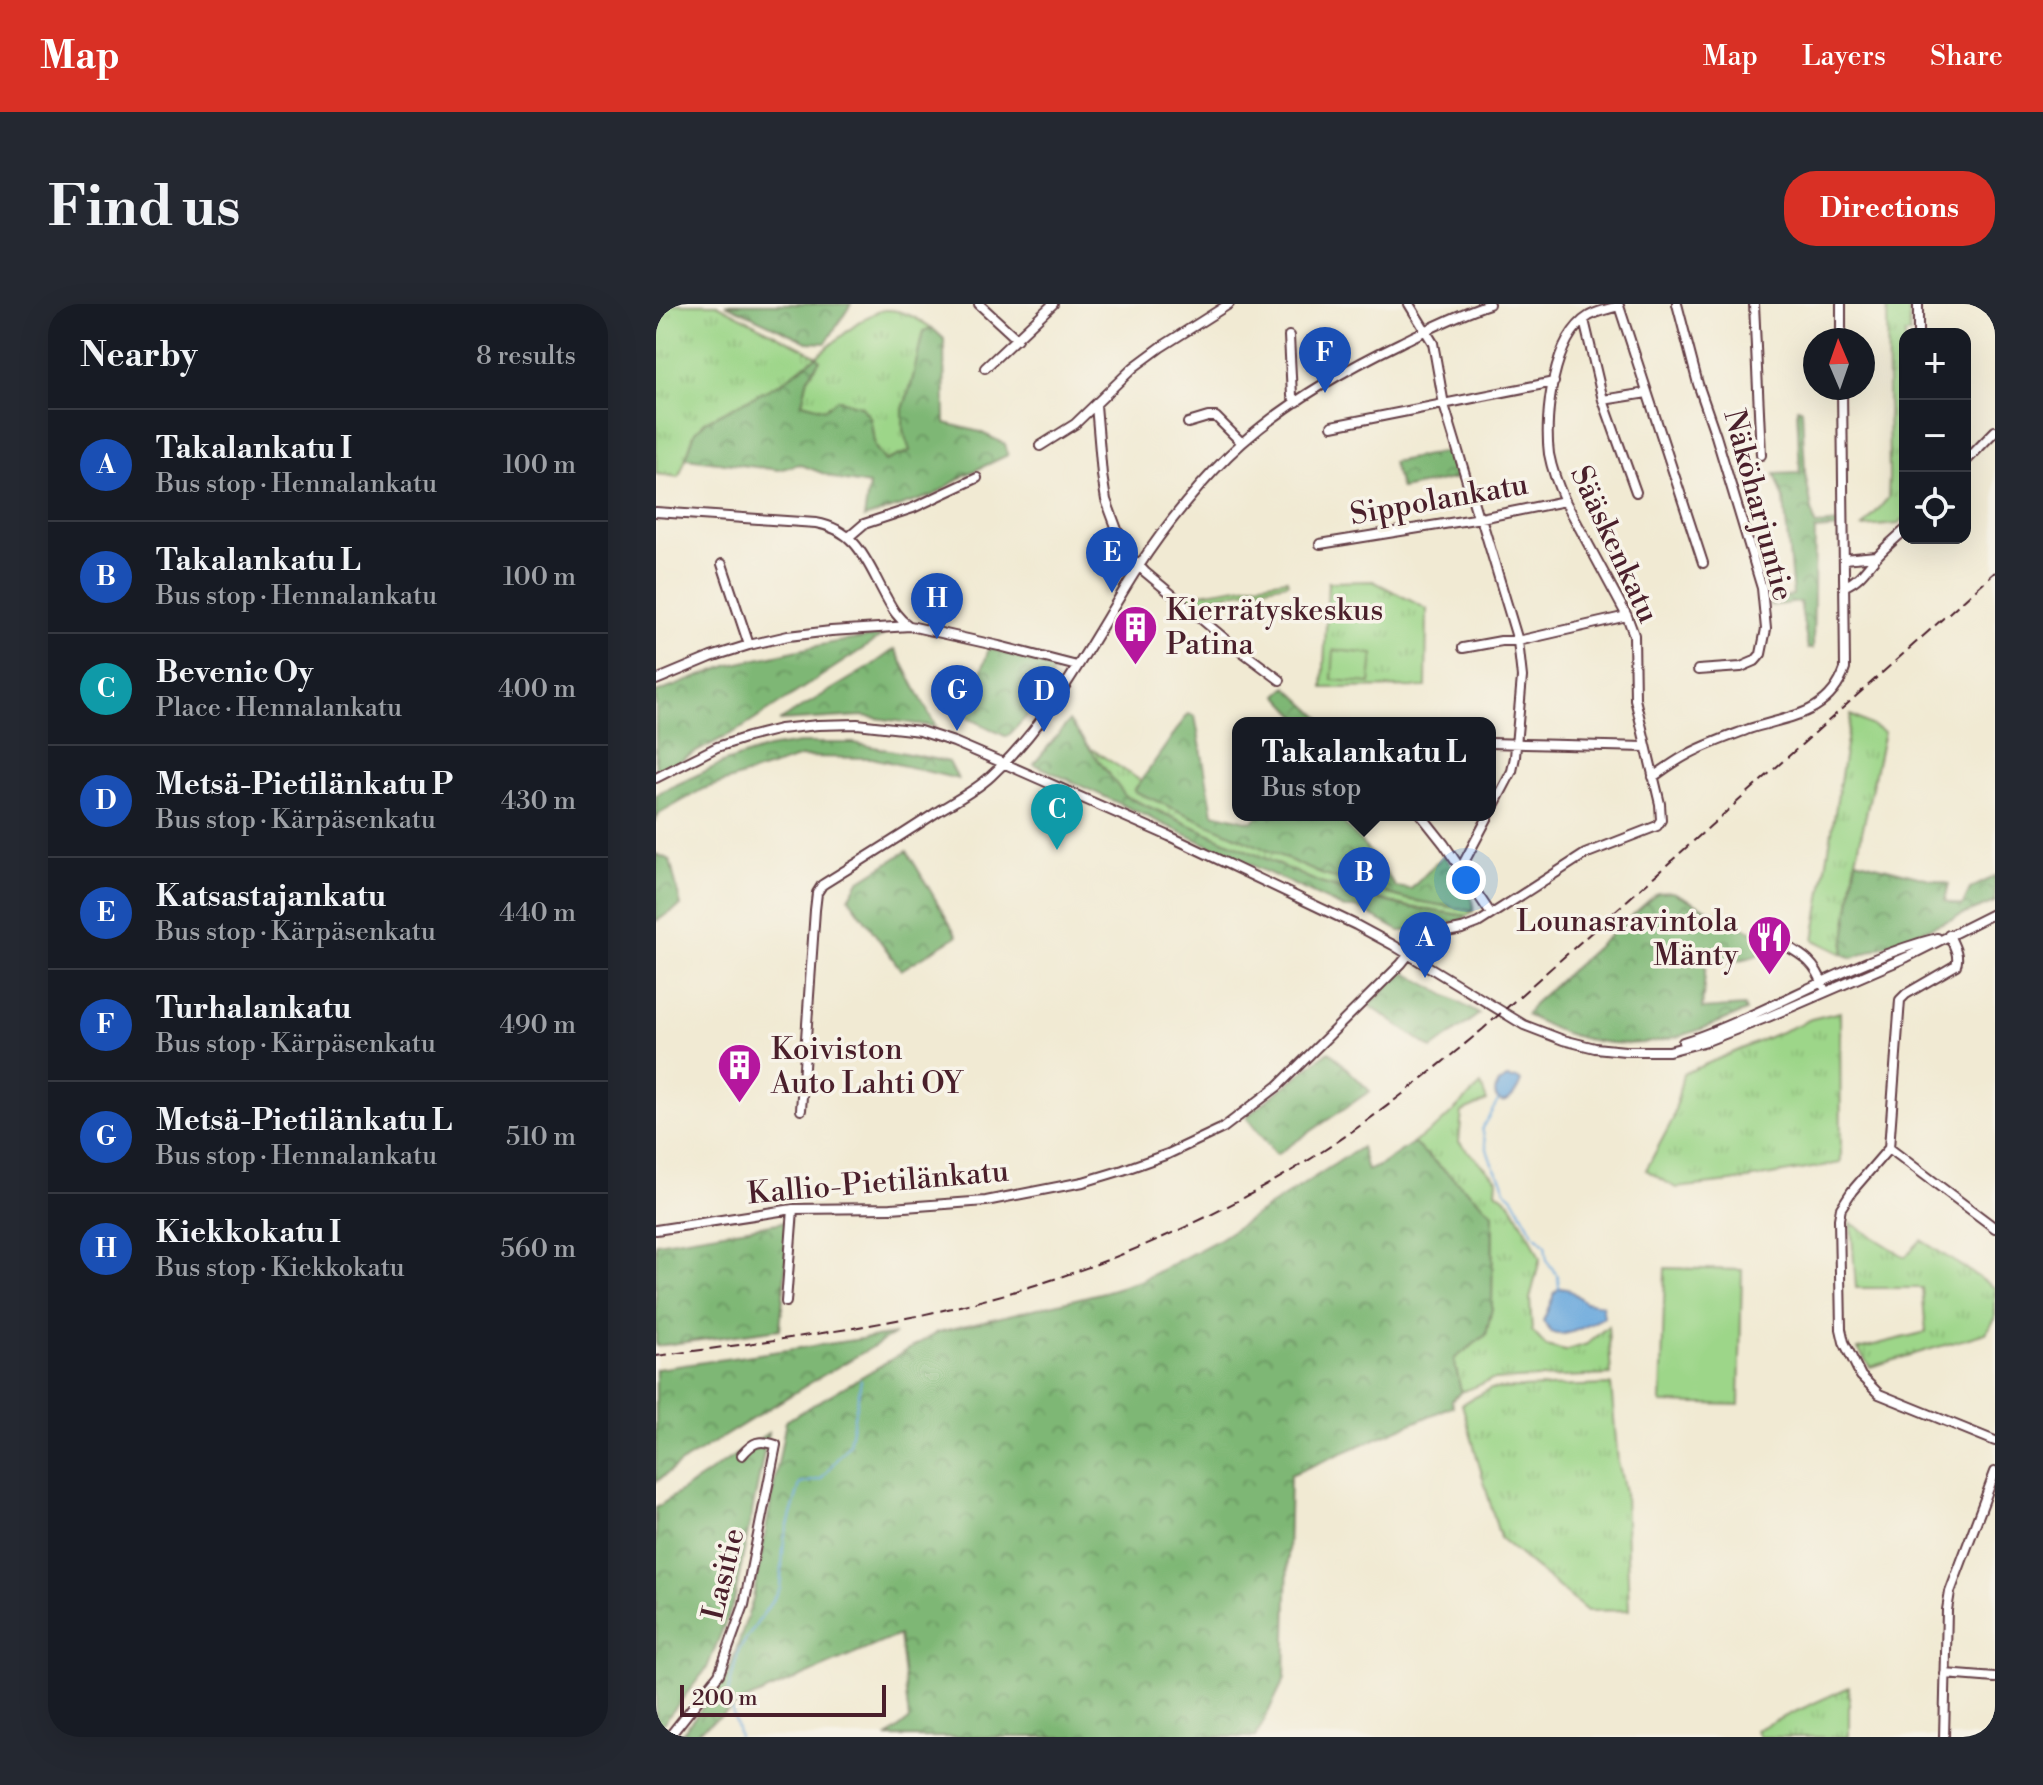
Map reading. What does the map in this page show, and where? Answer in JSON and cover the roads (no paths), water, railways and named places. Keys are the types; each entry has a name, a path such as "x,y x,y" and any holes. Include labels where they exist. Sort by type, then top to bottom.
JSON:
{"street":[{"path":"979,304 1017,339"},
{"path":"985,368 1053,304"},
{"path":"1040,446 1075,424 1134,367 1229,304"},
{"path":"1409,304 1433,343 1444,405 1518,641 1522,677 1517,744 1512,771 1496,802"},
{"path":"801,1110 817,893 822,885 983,782 1003,763 1047,712 1139,565 1214,470 1242,443 1270,420 1354,365 1469,310 1489,304"},
{"name":"Näköharjuntie","path":"1677,304 1698,384 1762,588 1766,629 1761,654 1755,661 1741,667 1698,670"},
{"path":"1754,304 1761,455"},
{"path":"1841,304 1841,328"},
{"path":"1918,304 1918,328"},
{"path":"1636,492 1603,400 1584,320 1619,305 1703,563"},
{"name":"Sääskenkatu","path":"1584,320 1568,339 1560,357 1547,424 1550,457 1565,501 1627,616 1634,635 1635,699 1661,820"},
{"path":"1289,336 1292,396 1297,402"},
{"path":"1332,426 1554,382"},
{"path":"1603,400 1647,393"},
{"path":"1653,777 1685,755 1816,707 1840,684 1845,669 1842,400"},
{"path":"1096,405 1106,500 1125,551 1224,638 1280,680"},
{"path":"1188,423 1216,417 1242,443"},
{"path":"1971,456 1995,431"},
{"path":"850,536 864,524 913,508 977,478"},
{"name":"Sippolankatu","path":"1320,544 1565,501"},
{"path":"656,512 828,525 850,536 896,615 910,626"},
{"path":"1845,586 1864,574 1876,556 1899,535"},
{"path":"1844,559 1876,556"},
{"path":"722,564 749,645"},
{"path":"1463,648 1518,641 1627,616"},
{"path":"657,678 711,657 788,636 910,626 1077,666"},
{"path":"656,778 738,740 780,729 857,724 920,731 1003,763 1255,877 1409,954 1524,1025 1595,1048 1645,1051 1688,1041 1824,987 1917,943 1949,935 1995,913"},
{"path":"1496,743 1646,747"},
{"name":"Kallio-Pietilänkatu","path":"656,1230 793,1209 891,1208 986,1201 1083,1182 1168,1154 1223,1128 1278,1086 1427,936 1478,923 1585,854 1652,829 1661,820"},
{"path":"1426,821 1491,914"},
{"path":"1461,868 1486,821"},
{"path":"1949,935 1958,960 1953,969 1900,1000 1889,1148 1841,1208 1841,1329 1861,1376 1879,1394 1995,1441"},
{"path":"1780,942 1809,960 1824,987"},
{"path":"1889,1148 1995,1228"},
{"path":"786,1302 793,1209"},
{"name":"Lasitie","path":"669,1737 719,1674 744,1605 776,1445 764,1441 751,1445 742,1455"},
{"path":"1944,1737 1950,1592 1995,1472"},
{"path":"1945,1674 1995,1678"}],"water":[{"path":"1507,1078 1521,1081 1509,1100 1498,1100 1496,1090"},
{"path":"1559,1288 1568,1289 1585,1302 1602,1305 1604,1317 1563,1334 1551,1332 1543,1321 1553,1294"}],"waterway":[{"path":"1498,1101 1482,1128 1488,1153 1505,1190 1513,1197 1533,1233 1545,1245 1547,1261 1558,1276 1559,1288"},
{"path":"731,1707 728,1692 739,1650 780,1589 784,1539 800,1484 821,1479 849,1444 861,1380"},
{"path":"732,1711 739,1737"}],"railway":[{"path":"656,1356 852,1328 930,1313 1014,1291 1061,1277 1152,1242 1282,1176 1365,1122 1483,1029 1995,572"}],"place":[{"name":"Turhalankatu","path":"1325,393"},
{"name":"Katsastajankatu","path":"1112,593"},
{"name":"Kiekkokatu I","path":"937,639"},
{"name":"Kierrätyskeskus Patina","path":"1135,666"},
{"name":"Metsä-Pietilänkatu L","path":"957,731"},
{"name":"Metsä-Pietilänkatu P","path":"1044,732"},
{"name":"Bevenic Oy","path":"1057,850"},
{"name":"Takalankatu L","path":"1364,913"},
{"name":"Lounasravintola Mänty","path":"1769,977"},
{"name":"Takalankatu I","path":"1425,978"},
{"name":"Koiviston Auto Lahti OY","path":"740,1105"}]}
